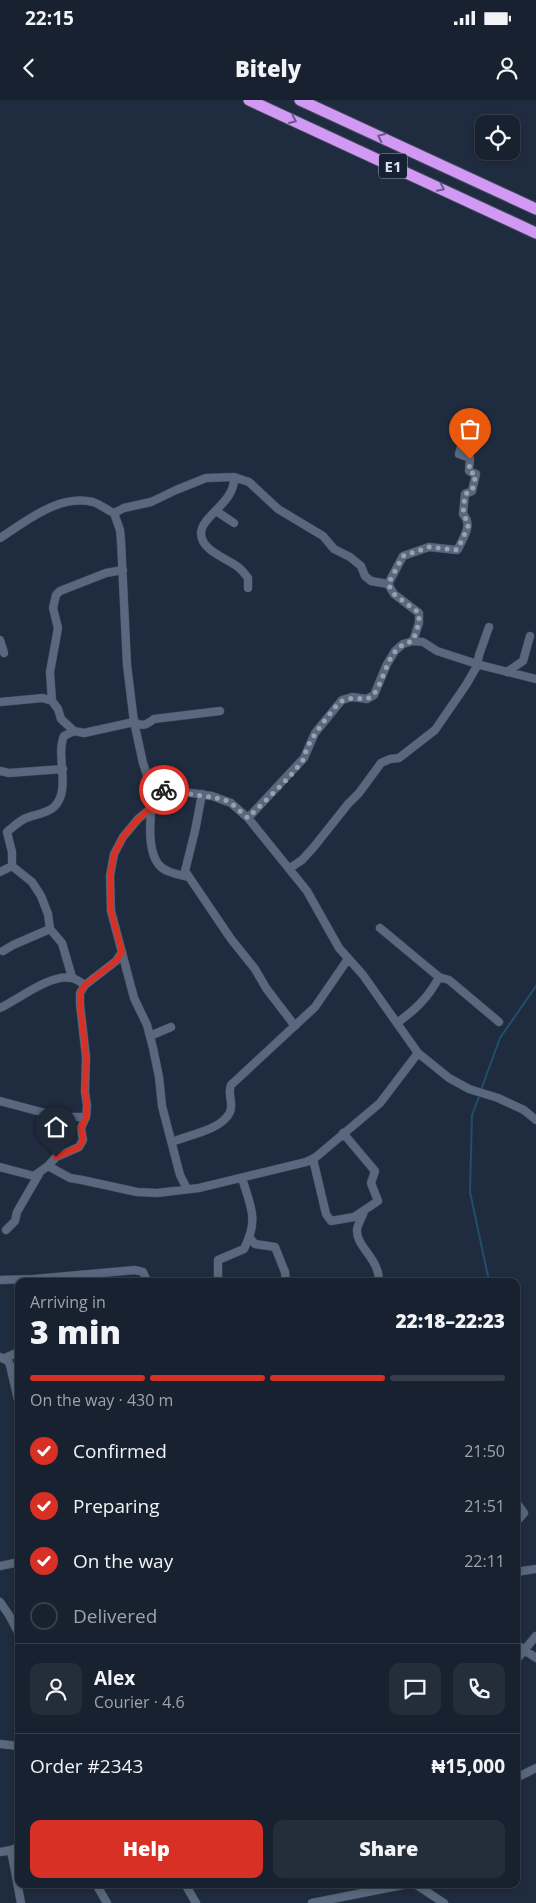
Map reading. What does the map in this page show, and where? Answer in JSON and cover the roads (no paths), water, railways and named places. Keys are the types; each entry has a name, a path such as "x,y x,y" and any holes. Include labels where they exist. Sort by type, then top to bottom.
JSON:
{"highway":[{"name":"E1","path":"249,100 536,233"},
{"name":"E1","path":"300,100 536,209"}],"street":[{"path":"388,584 403,556 429,547 458,549 469,524 463,514 465,494 472,491 476,474 469,472 470,458 459,454 462,447"},
{"path":"234,477 231,493 204,525 201,533 204,542 217,554 239,567 248,578 248,588"},
{"path":"114,513 124,508 151,502 206,478 234,477 249,482 278,509 323,536 334,549 350,557 360,566 365,576 371,581 388,584 394,594 419,613 419,623 413,641"},
{"path":"0,538 42,511 60,504 82,501 95,503 114,513 120,530 127,665 134,722 148,778 155,785 163,789 202,794 231,803 248,818 290,868 307,891 330,934 348,959 363,975 418,1053 449,1078 469,1089 498,1098 524,1110 536,1120"},
{"path":"216,510 234,523"},
{"path":"74,732 61,719 58,709 52,701 50,672 58,628 52,608 56,595 60,591 106,573 123,570"},
{"path":"290,868 302,860 313,848 359,793 381,763 399,758 435,730 466,685 477,664 489,628"},
{"path":"507,672 523,661 530,636"},
{"path":"0,640 4,653"},
{"path":"248,818 304,758 316,733 342,700 352,697 367,699 374,695 387,664 395,651 403,644 413,641 423,642 437,651 477,664 536,679"},
{"path":"0,702 43,698 52,701"},
{"path":"12,866 12,852 7,832 23,819 52,809 58,803 63,769 60,747 64,736 74,732 84,733 134,722 140,726 147,725 154,719 220,711"},
{"path":"0,771 9,773 63,769"},
{"path":"155,785 150,809 153,854 160,865 168,872 188,877"},
{"path":"202,794 196,831 184,868 188,877 231,939 295,1026"},
{"path":"150,809 138,819 123,837 114,854 110,876 111,911 134,998 150,1036 159,1077 162,1106 180,1175 187,1189"},
{"path":"0,872 12,866"},
{"path":"12,866 32,882 41,896 48,914 50,929 62,943 72,978"},
{"path":"380,928 439,977 449,980 499,1022"},
{"path":"3,951 50,929"},
{"path":"6,1230 15,1221 17,1212 39,1174 56,1157 79,1147 83,1140 81,1128 86,1117 87,1106 85,1092 86,1057 80,993 85,985 116,961 122,952"},
{"path":"172,1142 202,1133 228,1115 232,1105 229,1090 231,1085 315,1007 348,959"},
{"path":"397,1023 420,1004 430,993 439,977"},
{"path":"0,1008 57,979 72,978 85,985"},
{"path":"150,1036 172,1027"},
{"path":"48,1166 70,1178 138,1192 174,1192 306,1162 380,1103 418,1053"},
{"path":"0,1101 60,1117 86,1117"},
{"path":"170,1132 182,1138"},
{"path":"313,1158 316,1178 328,1219 331,1221 354,1217 378,1201 371,1182 376,1170 343,1133"},
{"path":"0,1168 32,1176 39,1174"},
{"path":"218,1278 218,1260 244,1250 250,1238 254,1215 242,1178"},
{"path":"364,1211 357,1229 360,1241 375,1262 379,1271 379,1278"},
{"path":"250,1238 255,1244 274,1247 286,1278"},
{"path":"45,1278 135,1270 143,1272 146,1278"},
{"path":"0,1280 15,1280"},
{"path":"9,1356 15,1385"},
{"path":"520,1508 524,1513 520,1518"},
{"path":"0,1566 15,1563"},
{"path":"520,1571 536,1569"},
{"path":"0,1602 15,1626"},
{"path":"520,1656 536,1636"},
{"path":"520,1647 536,1658"},
{"path":"0,1744 15,1746"},
{"path":"520,1776 536,1768"},
{"path":"0,1852 15,1849"},
{"path":"19,1888 20,1903"},
{"path":"98,1888 107,1903"},
{"path":"187,1888 196,1903"},
{"path":"312,1903 388,1888"},
{"path":"421,1888 444,1903"}],"waterway":[{"path":"481,1090 500,1038 536,986"},
{"path":"480,1094 472,1115 470,1192 488,1278"}]}
